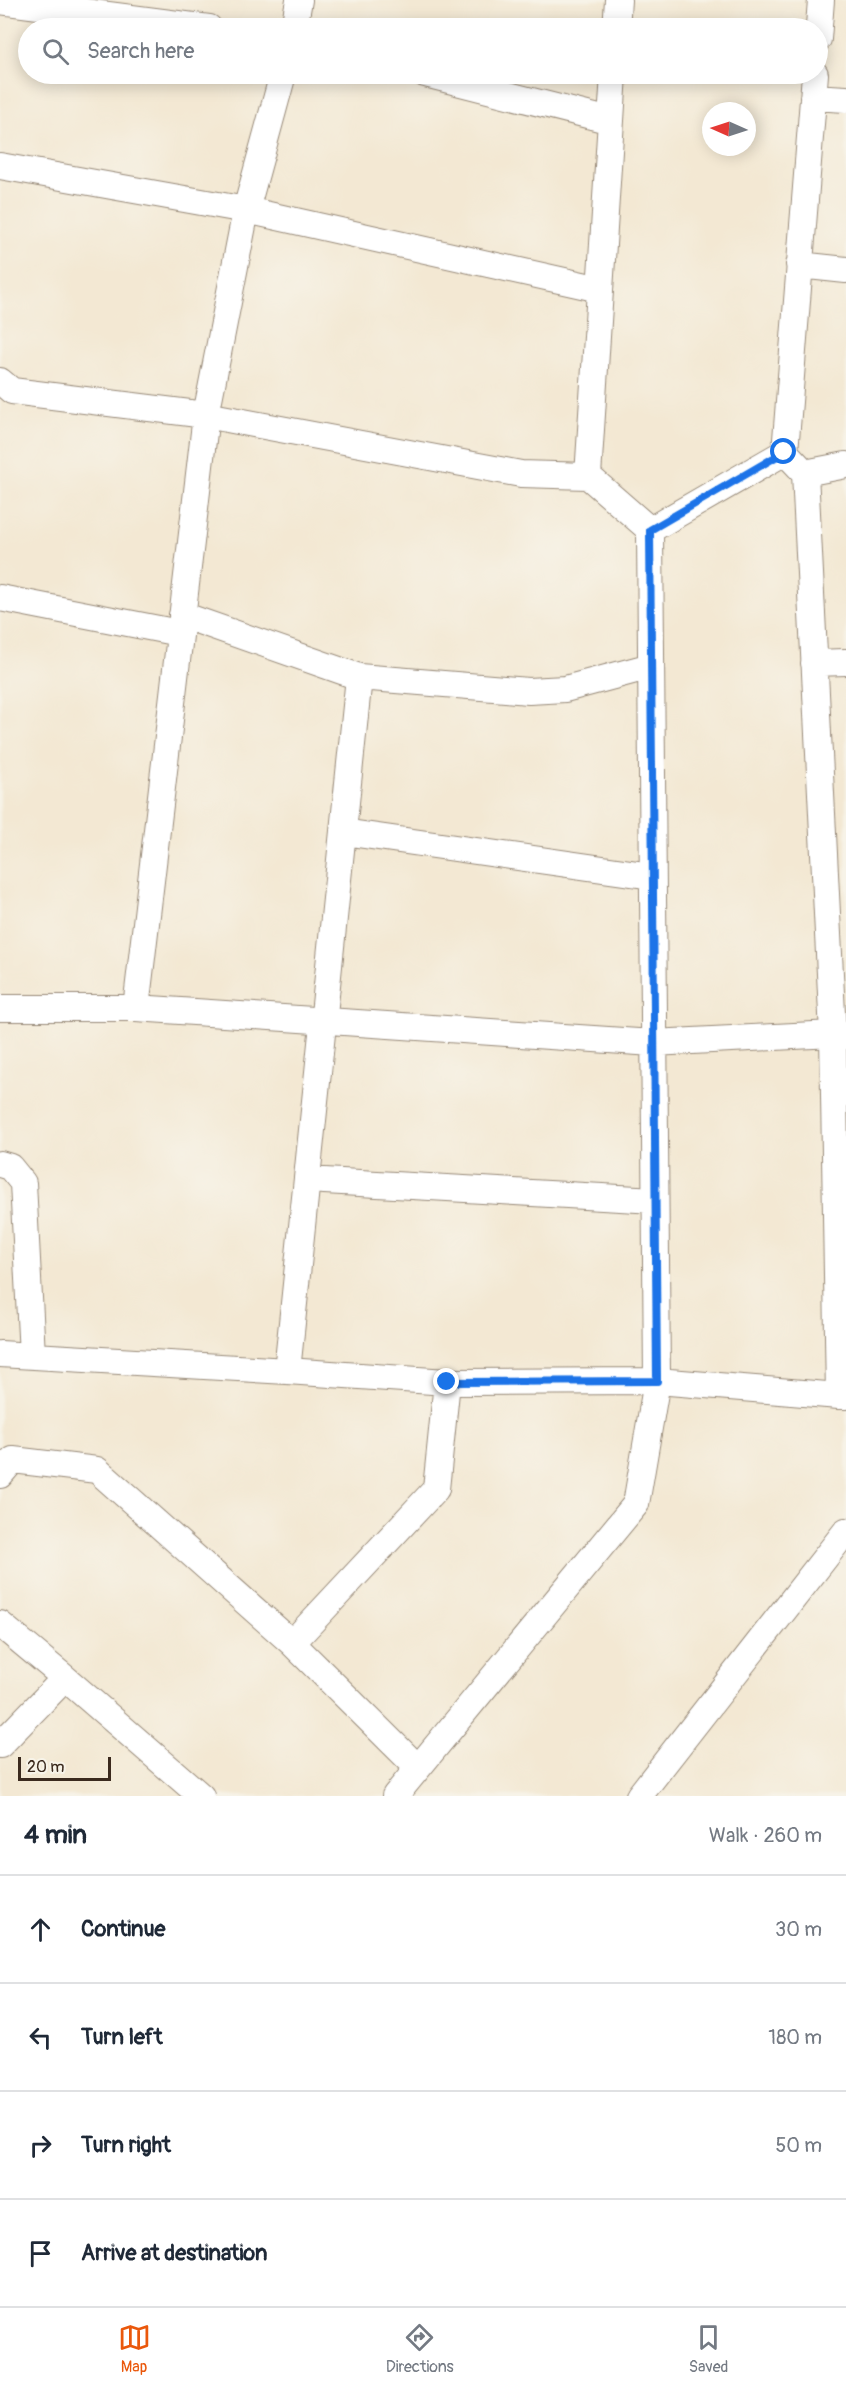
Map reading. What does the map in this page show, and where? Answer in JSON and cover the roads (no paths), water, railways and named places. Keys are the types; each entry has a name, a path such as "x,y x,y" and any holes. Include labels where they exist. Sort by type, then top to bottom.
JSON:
{"street":[{"path":"296,18 299,0"},
{"path":"617,18 618,0"},
{"path":"820,18 821,0"},
{"path":"0,1 132,18"},
{"path":"136,1008 206,415 246,210 280,84"},
{"path":"465,84 611,121"},
{"path":"588,476 613,84"},
{"path":"0,1354 447,1382 657,1381 842,1396 833,1034 835,865 814,663 805,473 784,452 814,85 846,99"},
{"path":"0,166 246,210 600,289"},
{"path":"800,265 846,270"},
{"path":"0,381 12,391 206,415 520,474 588,476 650,530 657,1381 636,1504 395,1796"},
{"path":"650,530 784,452"},
{"path":"805,473 846,465"},
{"path":"0,598 181,624 358,677 529,691 564,689 651,666"},
{"path":"814,663 846,662"},
{"path":"287,1371 358,677"},
{"path":"343,832 652,876"},
{"path":"0,1008 136,1008 653,1043 833,1034"},
{"path":"0,1164 10,1167 23,1183 32,1355"},
{"path":"307,1180 655,1200"},
{"path":"292,1643 436,1489 447,1382"},
{"path":"0,1475 13,1460 97,1470 292,1643 418,1768"},
{"path":"639,1796 846,1531"},
{"path":"0,1624 65,1678 192,1793"},
{"path":"0,1745 65,1678"}]}
